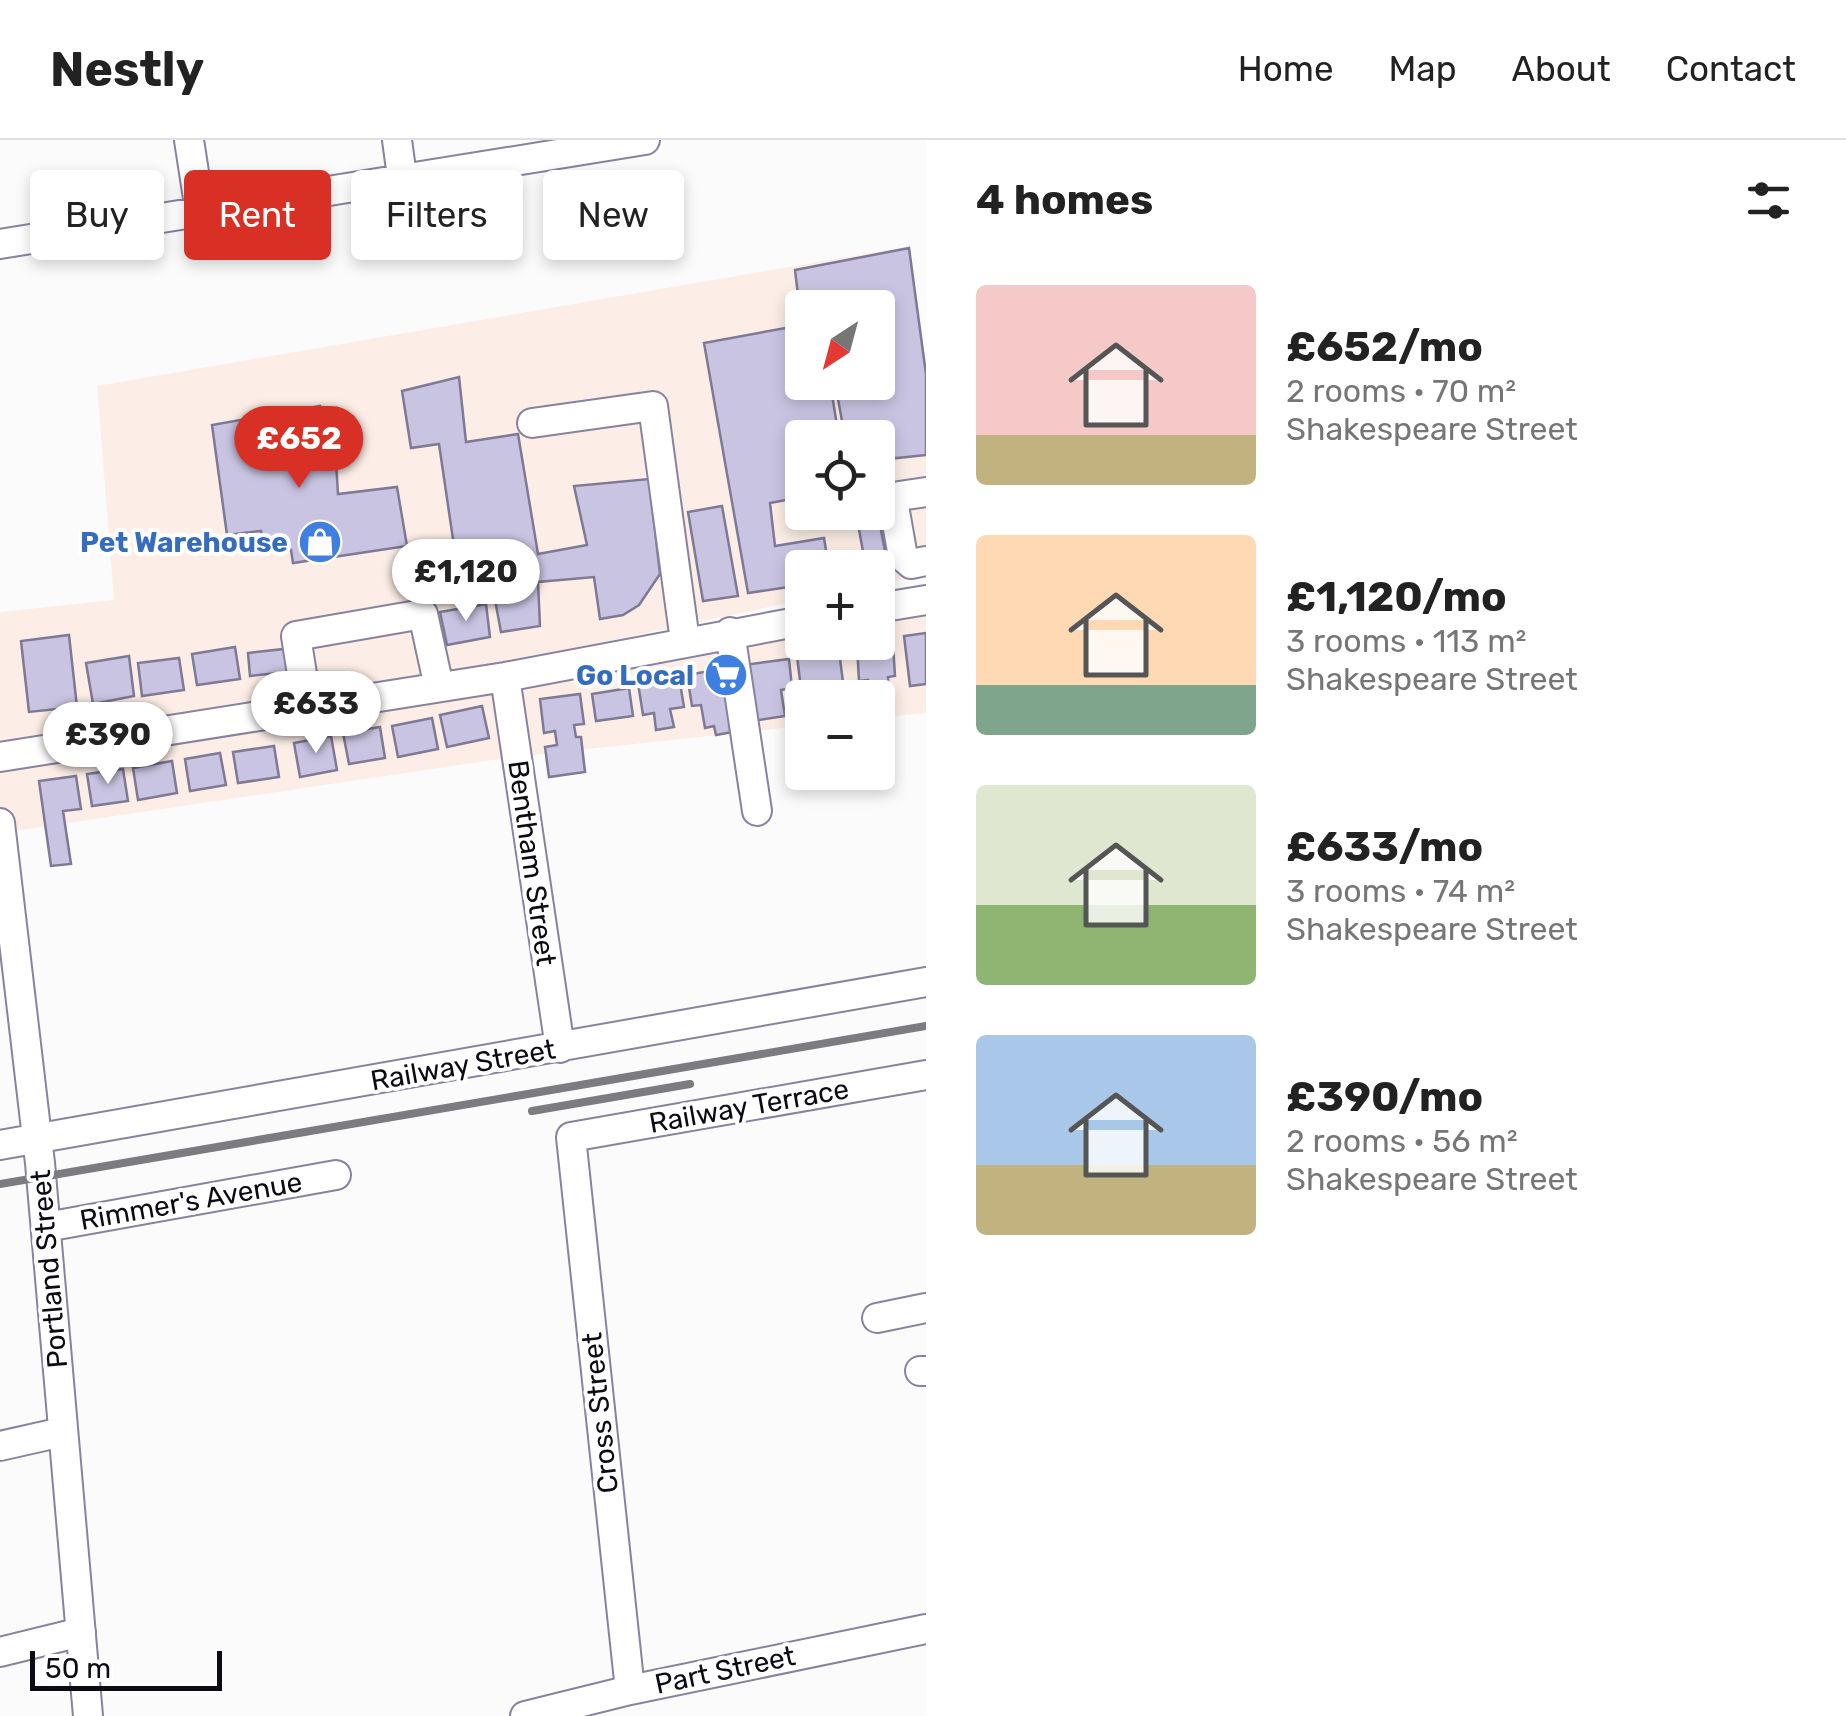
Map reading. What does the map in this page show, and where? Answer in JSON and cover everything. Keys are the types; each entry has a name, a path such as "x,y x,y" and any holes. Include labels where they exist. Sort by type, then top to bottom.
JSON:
{"street":[{"path":"189,140 194,170"},
{"path":"397,140 401,170"},
{"path":"453,170 645,140"},
{"path":"0,244 184,214"},
{"path":"532,423 653,406 685,641"},
{"path":"926,492 899,496 894,506 903,558 911,564 926,561"},
{"path":"895,605 926,600"},
{"path":"307,706 296,636 423,614 439,688"},
{"path":"0,757 505,677 785,624"},
{"path":"730,632 756,812"},
{"name":"Bentham Street","path":"505,677 560,1048"},
{"name":"Portland Street","path":"0,823 46,1227 88,1716"},
{"name":"Railway Street","path":"0,1145 926,982"},
{"name":"Railway Terrace","path":"571,1137 926,1075"},
{"name":"Cross Street","path":"571,1137 630,1690"},
{"name":"Rimmer's Avenue","path":"46,1227 336,1175"},
{"path":"876,1318 926,1308"},
{"path":"0,1446 62,1432"},
{"name":"Part Street","path":"525,1716 630,1690 926,1629"},
{"path":"0,1652 81,1632"}],"shaded area":[{"path":"905,247 926,363 926,574 895,580 895,550 785,550 785,604 493,666 305,696 314,727 482,693 785,621 785,660 895,660 895,595 926,587 926,713 895,716 895,680 785,680 785,728 506,758 14,831 0,813 0,612 114,600 97,386"}],"building":[{"path":"909,248 926,374 926,455 895,458 895,420 842,420 838,400 895,400 895,290 797,290 795,270"},
{"path":"785,328 785,400 833,400 836,420 785,420 785,500 770,503 775,546 824,538 826,550 785,550 785,588 748,593 704,343"},
{"path":"459,377 466,442 518,434 538,554 587,545 574,486 649,479 660,574 639,605 623,615 600,619 594,577 538,582 540,626 501,632 484,541 454,546 439,444 411,448 402,391"},
{"path":"320,406 327,464 336,462 338,494 397,487 407,546 293,563 291,550 265,553 261,531 227,535 212,425"},
{"path":"722,506 738,596 703,601 688,512"},
{"path":"859,530 881,530 885,550 863,550"},
{"path":"486,604 490,637 447,645 440,612"},
{"path":"926,633 926,684 910,686 904,636"},
{"path":"69,635 77,707 29,712 21,641"},
{"path":"235,647 240,679 197,685 192,654"},
{"path":"284,649 287,672 250,676 248,653"},
{"path":"129,656 134,696 93,704 86,663"},
{"path":"179,658 184,690 142,696 138,663"},
{"path":"789,660 791,680 785,680 785,689 781,690 785,716 752,721 744,665"},
{"path":"797,660 840,660 843,680 800,680"},
{"path":"858,660 894,660 895,676 888,680 859,680"},
{"path":"727,668 738,731 716,735 714,726 705,728 701,705 692,706 687,675"},
{"path":"679,677 684,707 670,709 674,727 656,730 654,713 643,715 638,683"},
{"path":"629,688 633,716 596,721 592,694"},
{"path":"580,694 584,724 574,725 576,737 581,737 585,772 549,777 545,747 557,745 555,731 544,733 540,699"},
{"path":"482,706 489,738 447,747 440,715"},
{"path":"432,718 438,749 398,757 392,726"},
{"path":"380,727 385,758 349,764 343,733"},
{"path":"331,736 337,770 300,777 294,743"},
{"path":"274,746 279,777 238,783 233,752"},
{"path":"220,753 226,785 190,791 185,759"},
{"path":"172,761 177,793 138,800 133,768"},
{"path":"123,769 128,801 92,806 87,774"},
{"path":"76,776 81,809 63,811 71,864 51,866 39,781"}],"railway":[{"path":"0,1184 926,1026"},
{"path":"532,1111 690,1084"}],"place":[{"name":"Pet Warehouse","path":"320,542"},
{"name":"Go Local","path":"726,675"}]}
